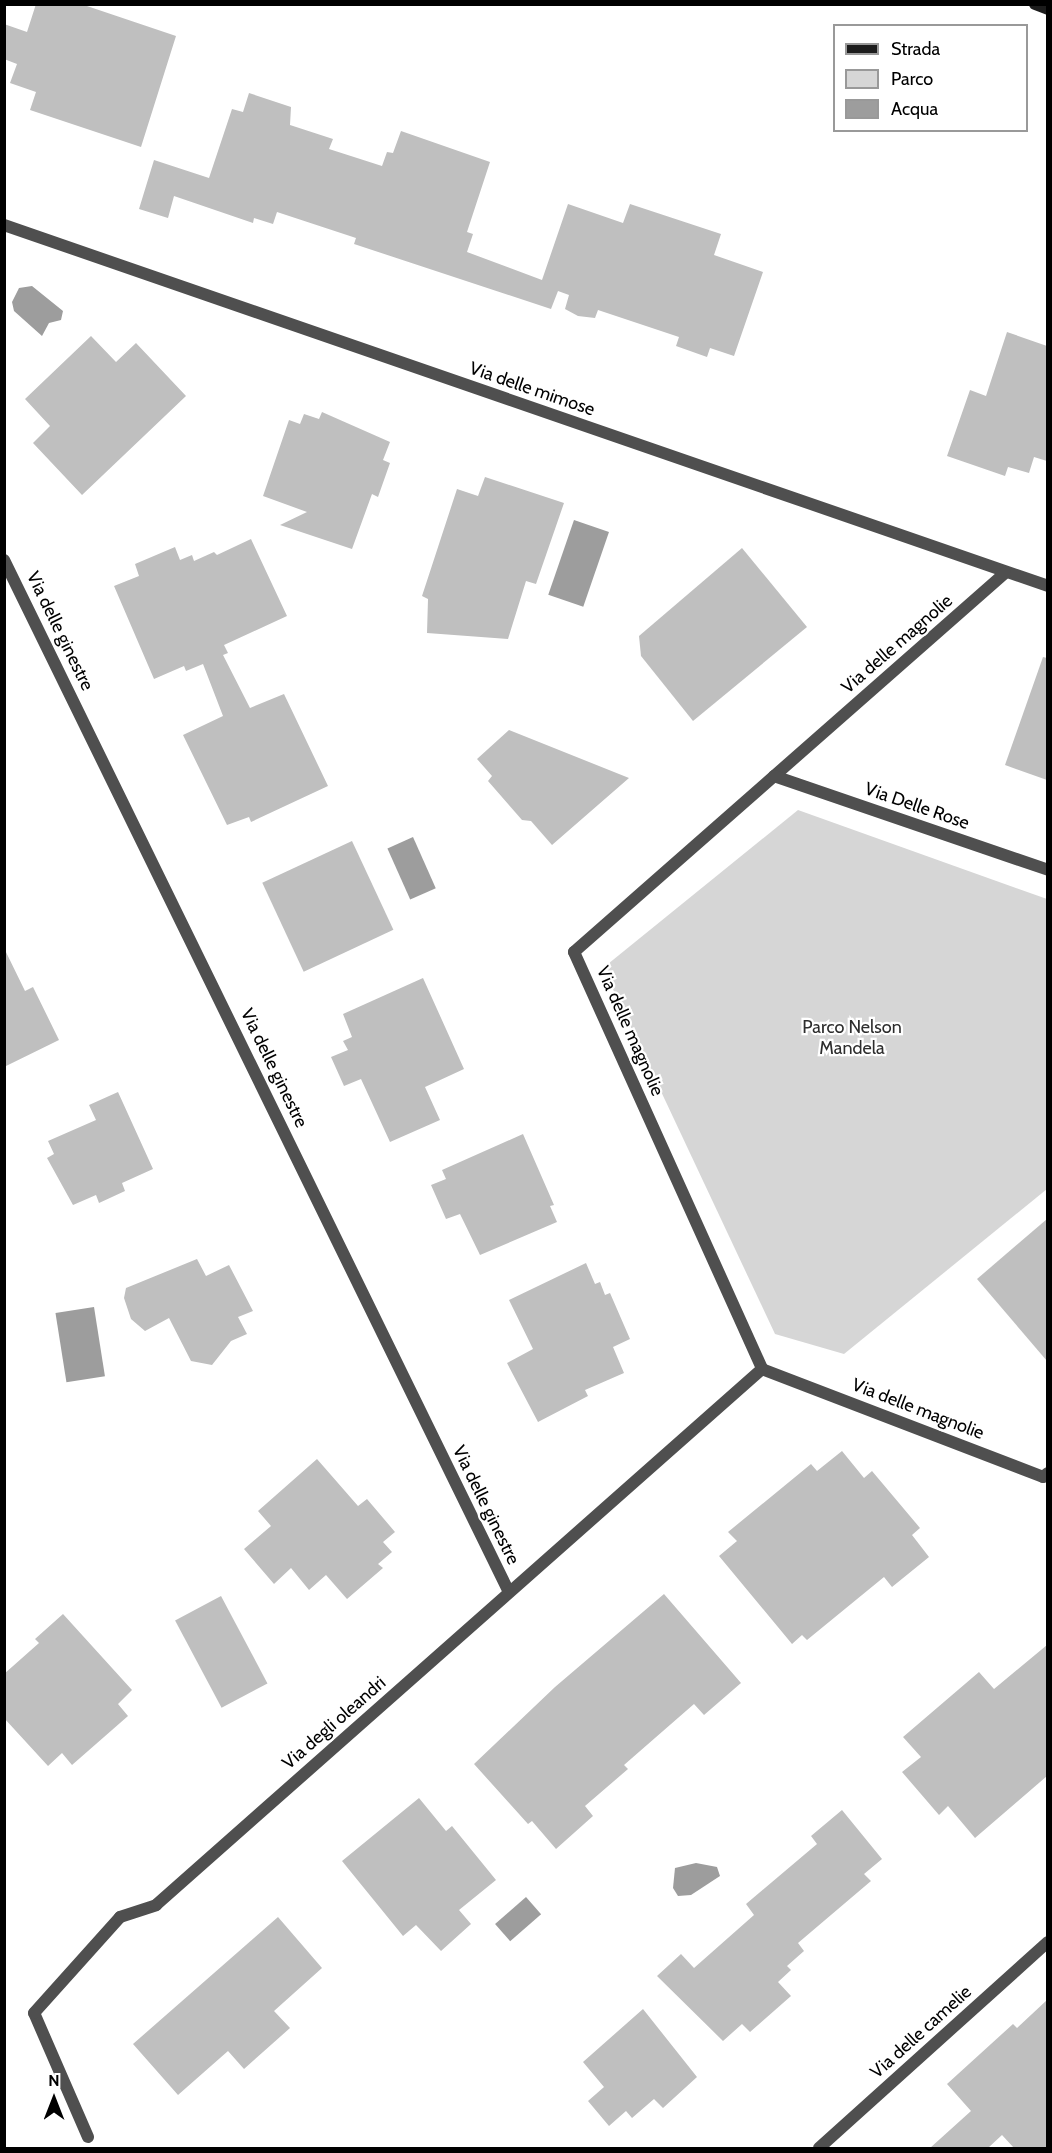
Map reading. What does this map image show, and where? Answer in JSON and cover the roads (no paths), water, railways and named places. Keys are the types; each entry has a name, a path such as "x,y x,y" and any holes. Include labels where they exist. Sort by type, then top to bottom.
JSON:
{"main road":[{"path":"1035,4 1047,9"}],"street":[{"name":"Via delle mimose","path":"4,225 1047,586"},
{"name":"Via delle ginestre","path":"4,560 509,1592"},
{"name":"Via delle magnolie","path":"1005,573 574,952 762,1369 1043,1477 1047,1473"},
{"name":"Via Delle Rose","path":"774,776 1047,870"},
{"name":"Via degli oleandri","path":"88,2137 34,2013 120,1917 156,1905 762,1369"},
{"name":"Via delle camelie","path":"819,2148 1047,1942"}],"water":[{"path":"32,286 63,311 61,320 49,323 42,336 14,311 12,302 19,288"},
{"path":"574,520 609,532 583,607 548,595"},
{"path":"413,837 436,888 410,900 387,848"},
{"path":"94,1307 105,1376 66,1382 55,1313"},
{"path":"696,1863 717,1867 720,1876 691,1895 678,1896 673,1888 675,1868"},
{"path":"526,1897 541,1914 510,1941 495,1924"}],"park label":[{"name":"Parco Nelson Mandela","path":"852,1038"}]}
